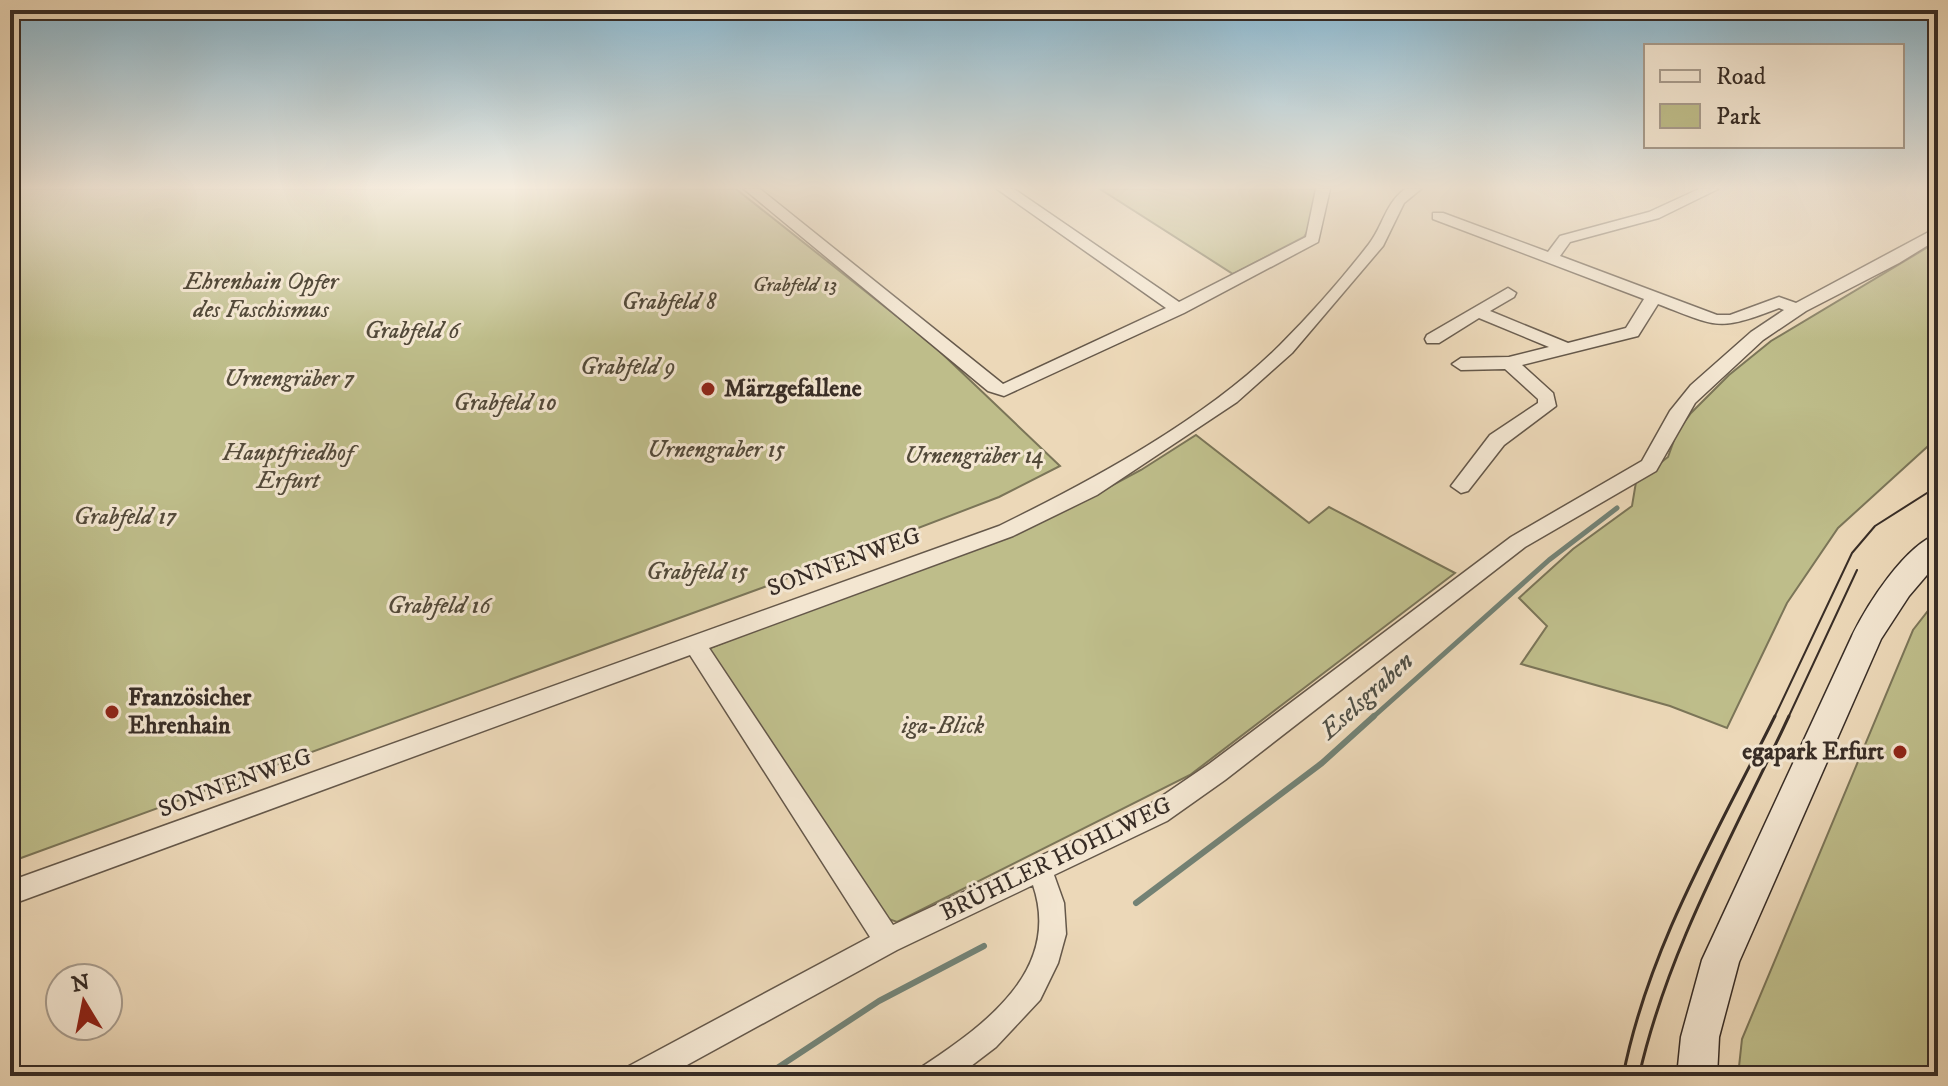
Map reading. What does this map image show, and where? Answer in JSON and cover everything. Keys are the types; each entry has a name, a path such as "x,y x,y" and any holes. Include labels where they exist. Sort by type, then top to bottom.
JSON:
{"main road":[{"path":"1697,1076 1700,1037 1721,960 1867,636 1885,602 1910,571 1938,545"}],"street":[{"path":"813,240 994,387 1004,390 1178,309 1312,240"},
{"path":"1077,240 1178,309"},
{"name":"SONNENWEG","path":"10,893 1006,531 1090,490 1134,464 1231,398 1286,349 1380,240"},
{"path":"1502,240 1715,320 1732,320 1779,302 1798,310"},
{"path":"1551,258 1564,240"},
{"name":"BRÜHLER HOHLWEG","path":"639,1076 888,941 1158,813 1190,793 1518,542 1649,466 1660,454 1668,430 1680,409 1758,335 1924,240"},
{"path":"1433,339 1508,293"},
{"path":"1461,364 1509,363 1632,332 1654,297"},
{"path":"1478,312 1570,350"},
{"path":"1461,486 1497,440 1547,406 1547,397 1509,363"},
{"path":"696,644 703,662 888,941"},
{"path":"933,1076 1002,1026 1036,986 1053,944 1049,888 1040,870"}],"green space":[{"name":"Hauptfriedhof Erfurt","path":"10,240 800,240 932,344 1060,466 999,497 767,586 10,862"},
{"path":"1179,240 1299,240 1233,274"},
{"path":"1938,241 1938,437 1838,528 1787,603 1727,728 1670,706 1521,664 1547,626 1519,598 1573,549 1632,506 1636,482 1668,457 1677,432 1691,413 1729,375 1771,341"},
{"name":"iga-Blick","path":"1196,435 1309,523 1329,507 1455,573 1190,775 897,922 883,917 708,656 710,648 1068,509 1141,470"},
{"name":"egapark Erfurt","path":"1938,598 1938,1076 1738,1076 1742,1039 1913,630"}],"waterway":[{"name":"Eselsgraben","path":"1372,718 1549,560 1617,508"},
{"name":"Eselsgraben","path":"1136,903 1322,763 1374,716"},
{"name":"Eselsgraben","path":"765,1076 879,1001 984,946"}],"tram line":[{"path":"1774,718 1852,553 1875,526 1938,486"},
{"path":"1788,718 1857,570"},
{"path":"1639,1076 1667,982 1685,937 1789,716"},
{"path":"1623,1076 1634,1029 1667,937 1774,718"}],"place":[{"name":"Märzgefallene","path":"708,389"},
{"name":"Französicher Ehrenhain","path":"112,712"},
{"name":"egapark Erfurt","path":"1900,752"}],"park label":[{"name":"Grabfeld 13","path":"795,285"},
{"name":"Ehrenhain Opfer des Faschismus","path":"261,296"},
{"name":"Grabfeld 8","path":"669,302"},
{"name":"Grabfeld 6","path":"412,331"},
{"name":"Grabfeld 9","path":"628,367"},
{"name":"Urnengräber 7","path":"289,379"},
{"name":"Grabfeld 10","path":"505,403"},
{"name":"Urnengraber 15","path":"716,450"},
{"name":"Urnengräber 14","path":"974,456"},
{"name":"Grabfeld 17","path":"125,517"},
{"name":"Grabfeld 15","path":"697,572"},
{"name":"Grabfeld 16","path":"439,606"}]}
